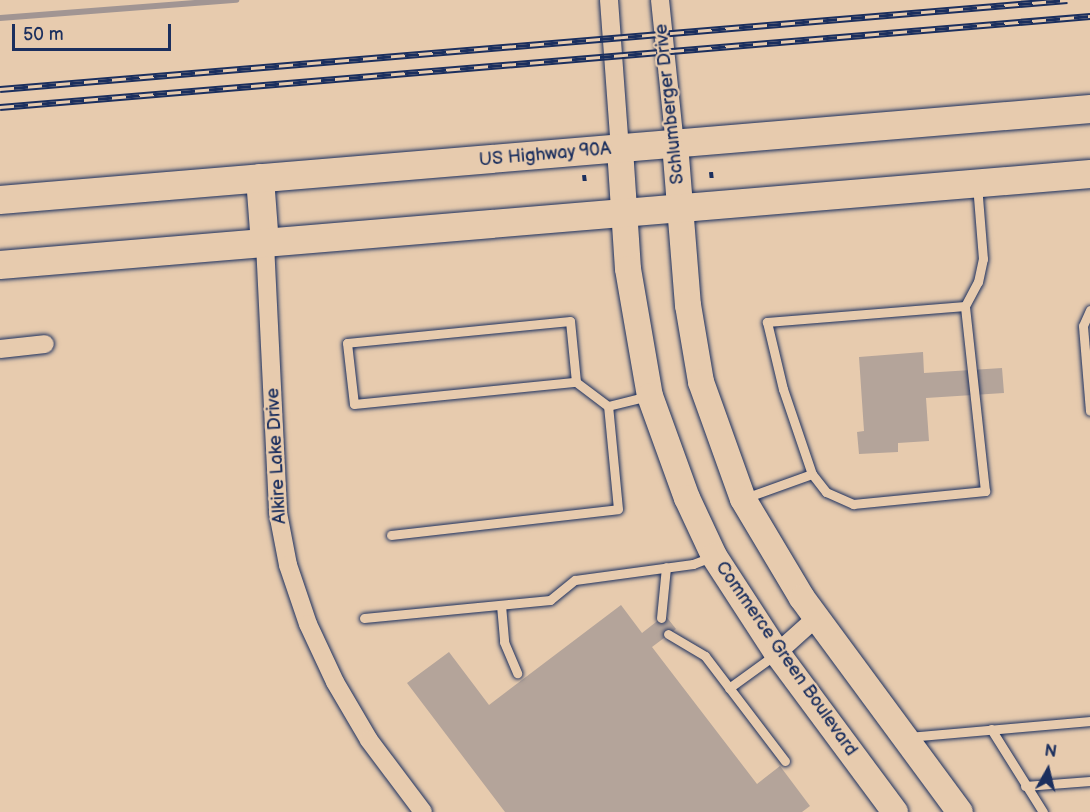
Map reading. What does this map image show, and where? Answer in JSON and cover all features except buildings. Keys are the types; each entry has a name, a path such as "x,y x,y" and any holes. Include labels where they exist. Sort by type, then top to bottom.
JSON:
{"main road":[{"name":"US Highway 90A","path":"0,201 1090,109"},
{"path":"0,265 1090,174"},
{"path":"260,178 265,244"}],"street":[{"name":"Schlumberger Drive","path":"660,5 680,208"},
{"path":"610,7 620,149"},
{"name":"Commerce Green Boulevard","path":"620,149 628,269 650,396 687,498 714,556 777,653 895,812"},
{"path":"680,208 688,305 701,382 743,499 771,550 817,617 908,736 960,812"},
{"name":"Alkire Lake Drive","path":"265,244 278,513 288,565 308,624 335,682 369,740 423,812"},
{"path":"0,349 45,344"},
{"path":"777,653 817,617"}],"lane":[{"path":"965,306 767,322 783,389 812,474 826,492 853,504 985,491 965,306 978,282 982,259 976,184"},
{"path":"1090,310 1083,326 1090,411"},
{"path":"391,535 618,509 608,406 576,382 354,404 347,343 570,321 576,382"},
{"path":"608,406 650,396"},
{"path":"743,499 812,474"},
{"path":"364,618 550,600 574,580 666,567 714,556"},
{"path":"661,618 666,567"},
{"path":"501,605 504,642 518,673"},
{"path":"668,634 705,656 785,761"},
{"path":"729,688 777,653"},
{"path":"908,736 1090,721"},
{"path":"991,729 1043,812"},
{"path":"1025,786 1090,781"}],"path":[{"path":"711,172 712,185"}],"waterway":[{"path":"0,18 236,0"}],"railway":[{"path":"0,89 1067,0"},
{"path":"0,107 1090,16"}]}
